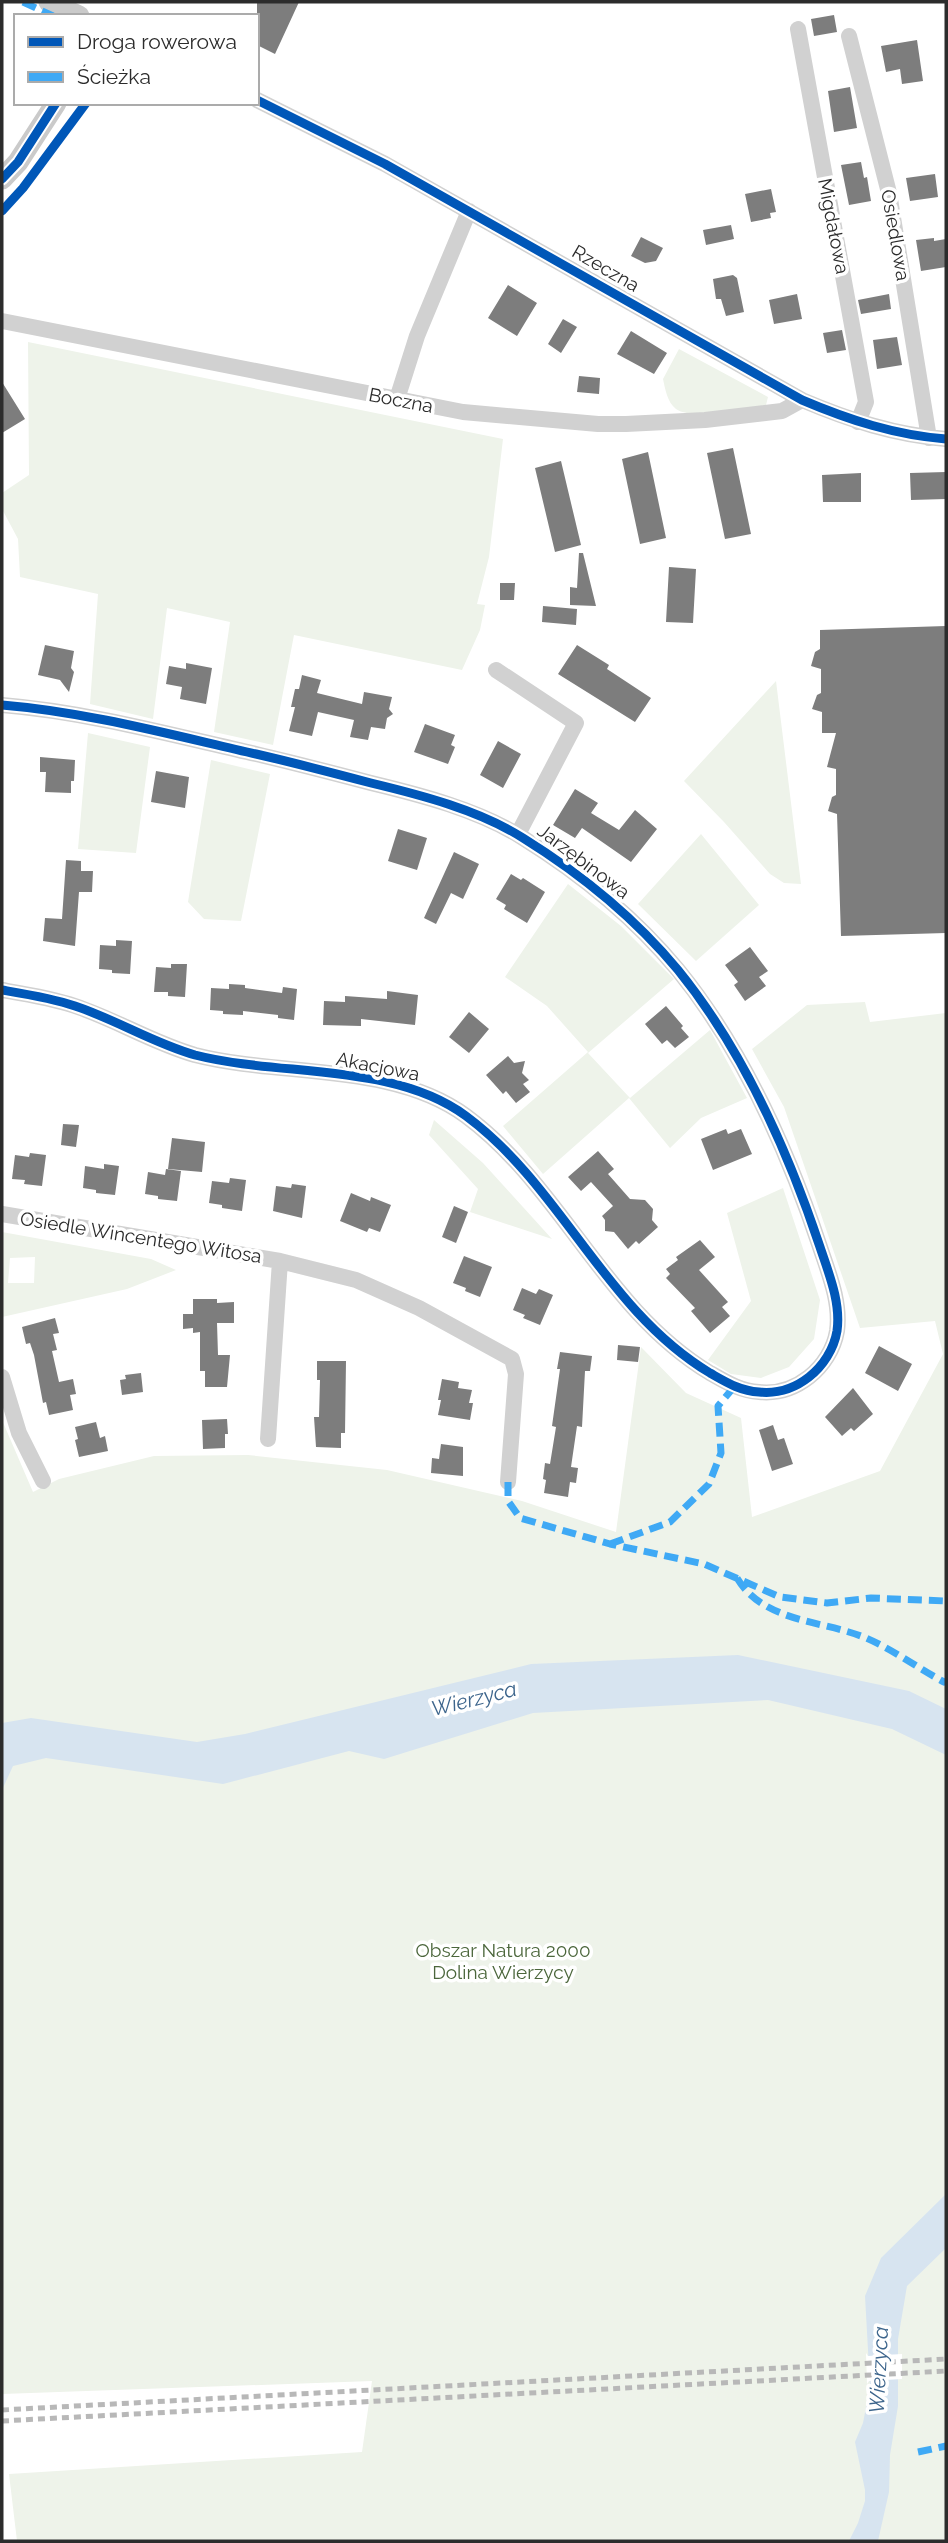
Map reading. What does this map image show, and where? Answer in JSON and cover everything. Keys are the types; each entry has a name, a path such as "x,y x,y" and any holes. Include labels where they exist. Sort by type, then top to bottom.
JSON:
{"street":[{"path":"49,2 75,14"},
{"name":"Migdałowa","path":"798,29 866,402 858,422"},
{"name":"Osiedlowa","path":"849,36 889,193 929,438"},
{"name":"Rzeczna","path":"259,101 385,164 802,400 874,428 946,439"},
{"path":"2,179 18,162 55,105"},
{"path":"397,399 417,335 469,211"},
{"name":"Boczna","path":"2,321 463,412 598,424 692,421 782,411 802,400"},
{"path":"496,670 576,723 518,834"},
{"name":"Jarzębinowa","path":"2,705 127,725 427,795 518,834 591,885 627,915 659,948 696,994 754,1089 813,1224 836,1301 837,1327 832,1348 817,1370 804,1381"},
{"name":"Akacjowa","path":"2,990 73,1005 161,1044 197,1055 235,1063 369,1079 427,1094 462,1112 508,1152 625,1299 692,1362 734,1387 751,1392 786,1390 804,1381"},
{"name":"Osiedle Wincentego Witosa","path":"2,1214 280,1261 356,1280 419,1308 512,1359 516,1374 508,1482"},
{"name":"Osiedle Wincentego Witosa","path":"268,1439 280,1261"},
{"path":"2,1377 19,1433 43,1481"}],"green space":[{"path":"28,342 503,439 489,557 477,604 485,605 480,630 462,670 294,635 273,745 214,732 230,622 167,608 153,719 90,704 98,594 20,577 18,539 2,509 2,493 29,475"},
{"path":"679,349 768,397 765,409 693,414 676,409 668,399 663,379"},
{"path":"776,681 801,884 784,883 770,874 684,781"},
{"path":"88,733 150,747 136,853 78,849"},
{"path":"211,760 270,774 241,921 204,919 188,902"},
{"path":"701,834 759,905 696,961 638,904"},
{"path":"568,884 621,926 674,979 588,1053 630,1098 710,1030 747,1098 701,1118 670,1148 629,1098 543,1174 503,1126 588,1052 547,1006 505,977"},
{"name":"Obszar Natura 2000 Dolina Wierzycy","path":"865,1002 870,1022 946,1013 946,2541 17,2541 9,2474 362,2452 372,2381 2,2394 2,1420 33,1492 59,1479 154,1456 248,1455 387,1470 522,1501 616,1532 641,1347 686,1393 741,1418 752,1517 880,1471 943,1354 935,1321 860,1328 784,1107 752,1049 807,1005"},
{"path":"434,1120 483,1163 552,1239 470,1212 478,1189 429,1135"},
{"path":"783,1188 820,1300 814,1339 789,1367 761,1378 731,1374 708,1360 751,1301 727,1213"},
{"path":"2,1232 151,1259 176,1270 127,1289 2,1317","holes":["35,1257 34,1283 8,1283 10,1258"]}],"water":[{"name":"Wierzyca","path":"738,1655 909,1691 946,1709 946,1755 892,1729 768,1700 533,1713 384,1759 349,1751 223,1784 46,1758 13,1766 2,1790 2,1723 31,1718 197,1742 245,1734 531,1664"},
{"name":"Wierzyca","path":"946,2194 946,2248 907,2286 898,2339 898,2406 890,2455 889,2492 878,2541 849,2541 865,2501 855,2442 863,2423 870,2386 865,2296 881,2258"}],"pier":[{"path":"866,2353 868,2356 902,2354 902,2379 869,2381 867,2384"}],"building":[{"path":"257,2 299,2 275,54 259,46"},
{"path":"834,15 837,32 814,36 811,19"},
{"path":"917,40 923,81 902,84 900,69 886,72 881,46"},
{"path":"850,87 857,128 834,132 828,91"},
{"path":"861,162 871,201 849,205 841,165"},
{"path":"935,174 938,197 910,201 906,178"},
{"path":"771,189 776,212 770,213 771,218 751,222 745,194"},
{"path":"731,225 734,239 706,245 703,230"},
{"path":"641,237 663,248 656,261 645,263 631,256"},
{"path":"934,238 934,241 946,239 946,267 921,271 916,240"},
{"path":"733,275 737,278 744,312 726,316 721,299 716,299 713,279"},
{"path":"508,285 537,303 517,336 488,318"},
{"path":"797,294 802,319 774,324 769,300"},
{"path":"889,294 891,309 861,314 858,300"},
{"path":"563,319 577,327 561,353 548,344"},
{"path":"842,330 846,350 827,353 823,333"},
{"path":"631,331 667,353 654,374 617,354"},
{"path":"897,337 902,365 877,369 873,340"},
{"path":"579,376 600,378 599,394 577,392"},
{"path":"2,382 25,419 2,433"},
{"path":"733,448 751,534 725,539 707,453"},
{"path":"648,452 666,538 640,544 622,459"},
{"path":"561,461 581,545 555,552 535,468"},
{"path":"946,472 946,499 911,500 910,473"},
{"path":"861,473 861,502 823,502 822,475"},
{"path":"579,553 583,553 596,606 570,605 570,587 577,588"},
{"path":"669,567 696,569 693,623 666,622"},
{"path":"500,583 515,583 514,600 500,600"},
{"path":"543,606 577,609 576,625 542,622"},
{"path":"946,626 946,933 841,936 837,814 828,811 832,797 836,795 836,769 827,767 836,733 822,733 822,712 812,709 817,695 821,693 821,669 811,666 815,652 820,649 820,630"},
{"path":"45,645 74,651 71,668 74,672 69,692 60,680 38,675"},
{"path":"577,645 609,665 607,669 651,698 635,722 558,674"},
{"path":"186,663 212,668 206,704 180,699 182,687 166,684 169,666 186,669"},
{"path":"302,675 321,680 317,693 362,704 364,692 392,697 389,709 393,714 387,718 385,729 371,727 368,740 350,737 354,720 318,712 312,736 289,731 295,707 291,707 295,689 299,689"},
{"path":"425,724 455,735 451,745 455,747 448,764 414,752"},
{"path":"498,741 521,754 503,788 480,775"},
{"path":"40,757 75,760 71,793 45,792 46,772 40,772"},
{"path":"156,771 189,777 185,808 151,802"},
{"path":"575,789 598,803 591,813 619,830 635,810 657,829 631,862 582,828 575,838 553,825"},
{"path":"398,829 427,838 417,870 388,861"},
{"path":"454,852 479,864 463,899 451,893 436,924 424,918"},
{"path":"66,860 81,861 81,871 93,871 92,892 79,892 75,946 43,941 45,918 62,919"},
{"path":"511,874 545,892 527,923 504,909 506,905 496,899"},
{"path":"116,940 132,941 130,974 99,969 100,945 116,946"},
{"path":"750,947 768,971 759,977 766,986 745,1001 734,985 738,982 725,965"},
{"path":"171,964 187,964 185,997 168,996 168,992 154,992 156,967 171,968"},
{"path":"229,984 282,993 283,987 297,989 294,1020 278,1018 278,1015 243,1011 243,1015 223,1014 223,1011 210,1010 211,988 229,989"},
{"path":"387,991 418,995 415,1025 361,1019 361,1026 323,1025 324,1001 345,1002 345,996 387,999"},
{"path":"666,1006 689,1037 675,1048 667,1040 662,1044 645,1024"},
{"path":"469,1012 489,1029 469,1053 449,1037"},
{"path":"508,1056 514,1063 525,1061 522,1073 529,1080 523,1084 530,1092 516,1103 506,1091 503,1094 486,1075"},
{"path":"63,1124 79,1125 76,1147 61,1145"},
{"path":"726,1129 728,1134 741,1129 752,1154 713,1170 701,1139"},
{"path":"172,1138 205,1142 202,1172 168,1169"},
{"path":"598,1151 614,1169 608,1174 630,1199 645,1200 653,1209 652,1220 658,1227 639,1244 636,1241 628,1249 614,1232 605,1231 605,1220 602,1216 613,1206 591,1182 581,1191 568,1177"},
{"path":"30,1153 46,1155 42,1186 24,1184 25,1180 12,1179 15,1155 29,1157"},
{"path":"104,1164 119,1166 115,1195 96,1193 96,1190 83,1188 85,1166 104,1169"},
{"path":"166,1169 181,1171 177,1201 158,1199 158,1196 145,1194 148,1172 165,1175"},
{"path":"230,1178 246,1180 242,1211 209,1203 212,1181 229,1183"},
{"path":"292,1184 306,1186 302,1218 273,1211 276,1186 291,1188"},
{"path":"351,1193 370,1201 371,1197 391,1205 380,1232 369,1228 367,1232 340,1221"},
{"path":"454,1206 468,1212 456,1243 442,1237"},
{"path":"700,1240 715,1257 699,1270 728,1302 722,1307 730,1316 710,1333 691,1311 695,1308 666,1278 670,1274 666,1269 678,1260 676,1257"},
{"path":"464,1256 492,1267 480,1297 453,1283"},
{"path":"522,1288 536,1294 539,1289 553,1295 540,1325 523,1318 525,1315 513,1310"},
{"path":"193,1299 217,1299 217,1303 234,1302 234,1323 217,1323 218,1355 230,1355 227,1387 205,1387 205,1371 200,1371 200,1332 193,1333 193,1328 183,1329 183,1314 193,1314"},
{"path":"55,1318 59,1333 53,1334 57,1350 52,1351 59,1382 73,1379 76,1394 70,1395 73,1410 49,1415 46,1402 43,1403 34,1355 30,1343 26,1344 22,1327"},
{"path":"618,1345 640,1347 638,1362 617,1360"},
{"path":"879,1346 912,1364 898,1391 865,1373"},
{"path":"560,1352 592,1356 590,1371 585,1371 582,1427 577,1426 571,1467 578,1468 576,1483 570,1482 568,1497 544,1493 546,1480 543,1479 545,1463 550,1464 556,1427 552,1426"},
{"path":"317,1361 346,1361 345,1433 341,1433 341,1448 316,1447 314,1417 319,1417 320,1380 317,1380"},
{"path":"141,1373 143,1392 122,1395 120,1380 126,1379 125,1375"},
{"path":"442,1379 459,1382 458,1388 472,1390 469,1403 473,1403 470,1420 438,1415"},
{"path":"853,1388 873,1414 854,1431 851,1428 842,1436 825,1417"},
{"path":"227,1419 225,1448 203,1449 202,1420"},
{"path":"96,1422 100,1438 105,1436 108,1451 79,1457 75,1427"},
{"path":"773,1425 778,1440 784,1438 793,1464 772,1471 759,1430"},
{"path":"441,1444 463,1447 463,1476 431,1473 432,1458 439,1459"}],"railway":[{"path":"2,2410 946,2359"},
{"path":"2,2421 946,2371"}],"marked path":[{"path":"23,2 49,14"},
{"path":"610,1544 670,1522 709,1484 721,1453 718,1406 734,1387"},
{"path":"508,1482 508,1501 520,1518 610,1544 704,1564 780,1597 827,1603 871,1598 946,1601"},
{"path":"737,1578 762,1604 796,1618 866,1638 946,1683"},
{"path":"918,2452 946,2446"}],"cycle path":[{"path":"259,101 385,164 802,400 872,426 946,439"},
{"path":"2,179 18,162 55,105"},
{"path":"2,211 23,188 85,105"},
{"path":"2,705 129,725 429,798 469,811 506,828 586,882 625,914 678,970 743,1067 778,1138 827,1268 838,1320 833,1344 819,1368 792,1387 766,1392 733,1386 673,1347 641,1316 530,1177 500,1145 466,1116 437,1099 405,1087 371,1079 228,1062 195,1055 75,1006 2,990"}]}
